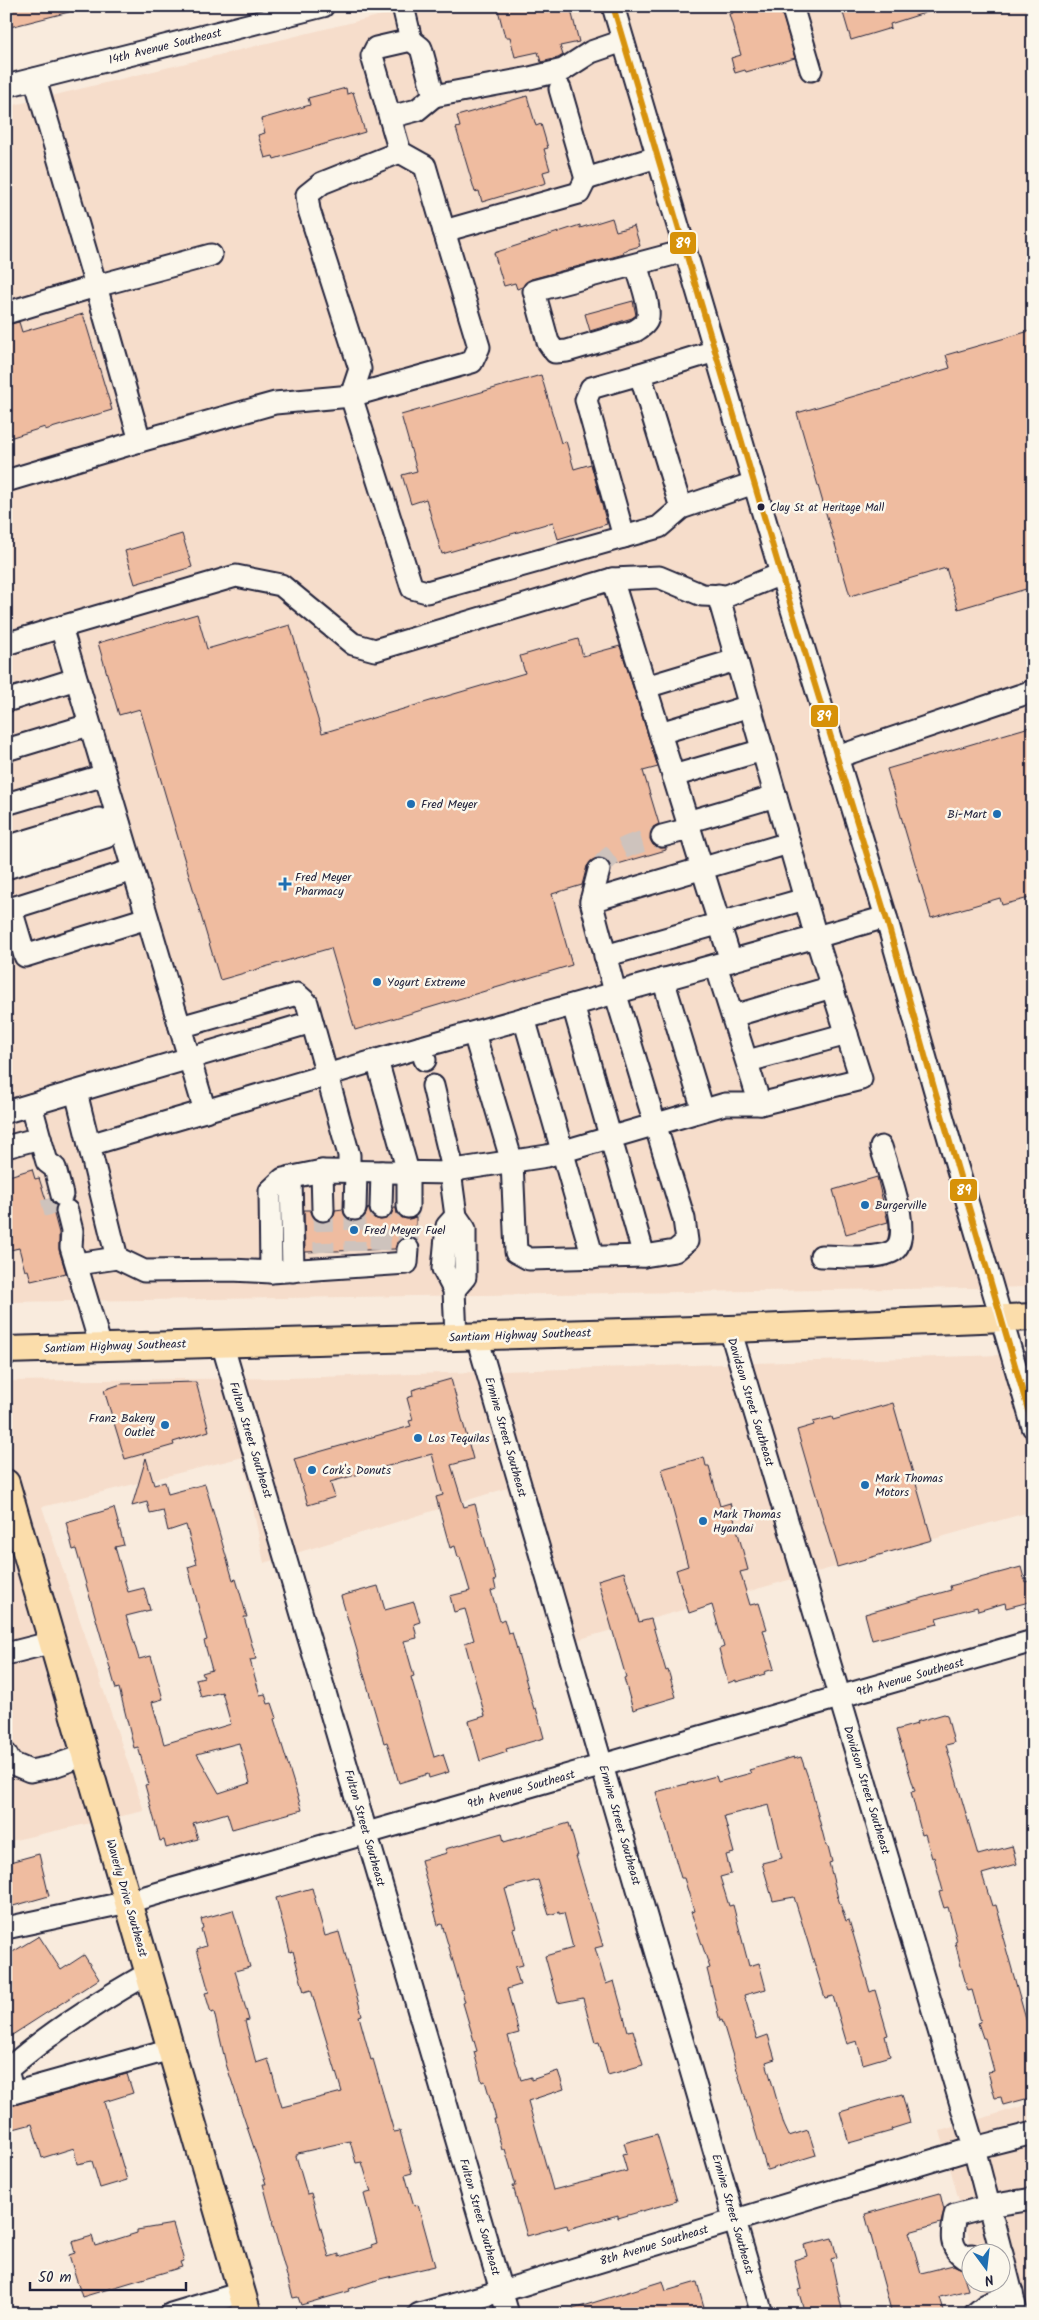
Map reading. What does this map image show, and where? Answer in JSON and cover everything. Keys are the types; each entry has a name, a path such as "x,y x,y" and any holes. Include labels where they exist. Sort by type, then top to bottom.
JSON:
{"main road":[{"name":"Santiam Highway Southeast","path":"6,1350 730,1329 1033,1317"},
{"name":"Waverly Drive Southeast","path":"6,1483 245,2303"}],"street":[{"name":"14th Avenue Southeast","path":"6,86 323,6"},
{"path":"403,6 411,40 421,48 434,96"},
{"path":"612,6 781,574 886,917 934,1091 1001,1318 1029,1399 1033,1427"},
{"path":"792,6 811,70"},
{"path":"6,481 275,403 351,396 472,362 479,347 425,166 400,152 372,56 376,48 411,40"},
{"path":"390,117 417,110 434,96 563,70 591,52 623,42"},
{"path":"35,79 140,441"},
{"path":"444,230 579,193 586,179 560,90"},
{"path":"400,152 322,182 308,195 309,210 360,369 351,396 412,588 427,592 659,527 681,508 754,483"},
{"path":"586,179 657,157"},
{"path":"636,265 648,310 648,317 644,326 635,331 567,352 556,352 548,342 534,291 685,252"},
{"path":"6,313 211,255"},
{"path":"624,537 586,400 591,388 715,351"},
{"path":"640,374 681,508"},
{"path":"6,644 236,576 281,585 352,644 375,650 612,579 659,578 702,595 727,596 781,574"},
{"path":"612,579 719,923 723,963 733,1016 760,1104"},
{"path":"271,1272 270,1191 283,1178 322,1171 454,1173 461,1169 512,1162 563,1151 725,1104 760,1104 861,1079 805,899 718,596"},
{"path":"61,627 105,775 115,823 133,870 205,1111"},
{"path":"646,687 736,660"},
{"path":"6,700 76,679"},
{"path":"837,756 1033,691"},
{"path":"660,733 750,706"},
{"path":"6,750 90,725"},
{"path":"673,776 763,750"},
{"path":"6,804 105,775"},
{"path":"662,836 776,796"},
{"path":"6,847 99,819 115,823"},
{"path":"6,868 106,837 115,823"},
{"path":"591,902 789,843"},
{"path":"133,870 9,910 25,956 147,918"},
{"path":"474,1033 512,1162 516,1252 529,1259 644,1256 675,1251 686,1241 684,1219 615,992 591,902 599,870"},
{"path":"605,956 805,899"},
{"path":"89,1145 377,1060 423,1053 474,1033 524,1018 886,917"},
{"path":"663,979 703,1110"},
{"path":"733,1016 832,987"},
{"path":"180,1027 297,994 307,1003 349,1156 355,1209"},
{"path":"573,1005 644,1256"},
{"path":"524,1018 593,1258"},
{"path":"6,1112 312,1022"},
{"path":"748,1061 847,1034"},
{"path":"423,1053 420,1066 425,1082 433,1086 454,1173"},
{"path":"377,1060 408,1172 408,1207"},
{"path":"76,1092 117,1258"},
{"path":"31,1105 47,1162 43,1172 72,1231 74,1255 101,1347"},
{"path":"6,1147 40,1138"},
{"path":"821,1256 881,1255 893,1252 900,1245 903,1231 881,1147"},
{"path":"322,1171 323,1210"},
{"path":"381,1208 382,1172"},
{"name":"Ermine Street Southeast","path":"454,1173 451,1179 456,1216 465,1229 465,1277 454,1290 466,1337 602,1765 762,2314"},
{"path":"291,1176 293,1271"},
{"path":"74,1255 117,1258 144,1270 271,1272 293,1271 324,1260 380,1257 407,1263 408,1249"},
{"name":"Davidson Street Southeast","path":"730,1329 974,2148 989,2206 995,2242"},
{"name":"Fulton Street Southeast","path":"222,1343 508,2314"},
{"name":"9th Avenue Southeast","path":"6,1928 128,1902 1033,1641"},
{"path":"6,1654 52,1642"},
{"path":"8,1759 30,1771 51,1767 85,1755"},
{"path":"149,1973 110,1994 33,2047 13,2064 7,2070 10,2094 171,2049"},
{"name":"8th Avenue Southeast","path":"419,2314 502,2291 974,2148 1033,2133"},
{"path":"962,2256 956,2252 951,2236 955,2215 989,2206 1033,2199"},
{"path":"975,2314 986,2305 1012,2293"},
{"name":"Davidson Street Southeast","path":"1012,2293 1017,2314"},
{"path":"170,2314 245,2303"}],"shaded area":[{"path":"419,6 1033,6 1033,1287 6,1302 6,107"},
{"path":"1033,1354 1033,1511 559,1645 507,1488 264,1563 243,1457 42,1507 144,1811 6,1842 6,1381 287,1378"},
{"path":"1033,2103 1033,2314 990,2314 984,2292 1012,2292 1012,2242 970,2242 940,2131"}],"building":[{"path":"6,6 68,6 69,12 6,28"},
{"path":"497,6 570,6 579,42 560,46 563,55 541,62 538,52 515,57 510,37 505,37"},
{"path":"731,6 780,6 795,58 746,72 745,70 735,73 731,58 741,55 729,14 733,13"},
{"path":"841,6 933,6 934,10 890,24 891,28 851,40"},
{"path":"346,88 347,94 353,92 365,132 274,159 273,156 265,158 258,135 265,133 261,119 310,105 308,98"},
{"path":"527,96 536,126 541,124 548,148 544,149 550,170 543,172 546,183 482,202 479,191 475,192 456,128 460,127 457,116"},
{"path":"612,218 616,231 634,226 640,246 623,251 624,254 531,279 517,289 515,283 504,286 494,253 580,225 580,228"},
{"path":"633,301 636,315 632,318 590,331 585,314"},
{"path":"83,314 112,410 45,430 45,427 6,439 6,325 19,322 22,332"},
{"path":"1033,330 1033,587 958,609 946,568 850,596 797,413 950,368 946,355"},
{"path":"541,375 561,443 566,441 574,469 591,464 607,524 558,539 553,522 442,554 426,499 411,504 402,475 417,471 401,415"},
{"path":"182,534 192,567 135,584 125,551"},
{"name":"Fred Meyer","path":"197,614 207,649 290,625 322,733 525,673 520,656 578,639 583,656 620,646 658,767 643,771 659,824 653,827 650,839 653,845 659,848 666,848 666,850 611,866 603,858 595,858 587,866 582,885 552,894 572,965 355,1030 331,948 220,980 140,709 119,715 98,643"},
{"path":"1033,726 1033,897 1002,905 1000,898 931,918 887,769"},
{"path":"32,1169 35,1179 39,1178 46,1200 50,1199 56,1206 54,1214 59,1233 59,1250 66,1273 31,1281 28,1270 25,1271 19,1248 6,1251 6,1177"},
{"path":"877,1177 888,1222 846,1234 833,1190"},
{"path":"368,1208 374,1218 380,1220 386,1219 391,1215 394,1208 396,1208 397,1214 402,1218 416,1217 416,1240 409,1237 403,1238 397,1242 395,1249 305,1252 304,1210 310,1210 317,1221 324,1222 334,1216 335,1210 343,1209 348,1219 355,1221 365,1216"},
{"path":"451,1379 473,1459 451,1465 464,1507 475,1504 496,1580 494,1581 496,1589 491,1591 500,1621 504,1619 508,1633 512,1632 544,1738 506,1749 507,1752 480,1761 469,1721 485,1716 465,1643 474,1640 465,1609 454,1612 450,1596 470,1591 455,1546 450,1548 436,1497 443,1495 432,1454 330,1482 335,1497 308,1505 294,1459 411,1426 409,1421 413,1420 407,1398 413,1396 412,1390"},
{"name":"Franz Bakery Outlet","path":"196,1382 209,1431 173,1442 174,1445 125,1459 104,1390 121,1384"},
{"name":"Mark Thomas Motors","path":"893,1403 932,1540 837,1567 797,1430 814,1425 813,1422 832,1417 833,1420"},
{"path":"704,1457 706,1466 709,1466 720,1506 730,1503 748,1570 740,1572 750,1605 759,1603 767,1629 763,1630 774,1669 764,1672 765,1674 728,1683 719,1649 724,1647 712,1605 689,1613 676,1570 688,1566 662,1469"},
{"path":"146,1458 154,1485 165,1482 168,1494 205,1484 233,1580 236,1579 247,1617 244,1617 256,1659 250,1660 260,1695 265,1694 268,1704 272,1703 277,1718 274,1719 302,1810 232,1829 227,1813 193,1823 198,1839 166,1848 164,1840 160,1841 145,1785 149,1784 138,1747 134,1748 119,1688 116,1689 76,1549 73,1550 66,1522 114,1508 124,1545 115,1547 128,1592 144,1588 150,1610 126,1616 139,1659 151,1656 163,1699 152,1702 164,1744 231,1724 222,1692 201,1697 196,1679 204,1677 202,1673 212,1670 204,1641 207,1640 188,1567 197,1564 186,1525 168,1531 163,1510 150,1513 147,1502 132,1506","holes":["239,1743 250,1783 219,1793 197,1754"]},
{"path":"1021,1567 1025,1582 1029,1581 1033,1601 1006,1608 1005,1603 978,1611 977,1607 936,1618 938,1624 872,1640 865,1614 951,1590 950,1586"},
{"path":"624,1572 639,1622 651,1619 666,1671 668,1670 676,1697 633,1710 624,1678 626,1677 598,1580"},
{"path":"378,1586 385,1610 414,1602 420,1622 414,1624 417,1638 404,1641 414,1676 411,1677 434,1757 443,1754 449,1772 429,1778 428,1774 399,1783 387,1742 384,1743 341,1596"},
{"path":"944,1714 947,1715 954,1743 946,1745 978,1855 1012,1846 1017,1864 982,1874 992,1906 996,1905 1004,1933 1002,1934 1033,2044 1033,2097 1003,2105 1001,2097 995,2098 988,2072 994,2071 985,2038 983,2038 978,2023 981,2022 972,1990 968,1991 948,1907 944,1908 939,1892 943,1891 934,1857 932,1858 925,1834 922,1835 911,1792 915,1791 896,1730"},
{"path":"794,1757 794,1759 801,1757 809,1780 832,1862 829,1863 838,1898 846,1921 849,1920 870,1992 875,1990 888,2035 885,2036 890,2056 863,2064 857,2041 847,2044 833,1996 825,1998 794,1897 773,1901 762,1863 782,1858 769,1805 724,1816 734,1853 726,1855 731,1874 720,1877 729,1906 733,1905 749,1966 759,1963 766,1989 744,1995 757,2039 768,2035 775,2059 766,2062 784,2125 789,2136 808,2130 816,2155 767,2170 722,2020 720,2021 707,1969 710,1968 691,1912 694,1911 684,1878 681,1878 656,1792 716,1776 718,1782 751,1773 749,1770"},
{"path":"569,1823 578,1856 576,1856 603,1946 595,1948 606,1984 614,1981 628,2031 633,2030 643,2065 608,2075 599,2042 595,2043 583,1998 558,2003 545,1956 573,1948 564,1913 559,1914 559,1912 549,1915 538,1880 505,1889 516,1928 513,1929 523,1965 515,1967 520,1985 507,1989 519,2033 508,2036 521,2080 531,2077 531,2080 558,2071 564,2089 528,2101 553,2190 627,2171 622,2154 627,2153 624,2143 657,2134 677,2201 618,2218 618,2215 568,2229 567,2225 527,2236 513,2186 516,2186 505,2149 502,2150 494,2119 496,2119 485,2081 482,2082 474,2052 477,2051 463,2003 465,2002 442,1924 438,1925 421,1860 447,1853 445,1849 502,1833 504,1842"},
{"path":"39,1854 49,1896 6,1908 6,1863"},
{"path":"312,1888 325,1936 339,1932 362,2015 359,2016 371,2060 373,2059 394,2132 400,2131 412,2173 405,2175 414,2206 418,2205 435,2266 380,2279 349,2289 350,2291 301,2305 298,2297 293,2298 263,2184 266,2184 226,2064 214,2012 211,2013 205,1993 209,1992 197,1949 206,1946 201,1929 203,1928 201,1919 233,1910 250,1967 235,1971 249,2020 245,2021 256,2063 268,2059 282,2107 342,2092 311,1990 304,1992 293,1951 290,1952 276,1898","holes":["350,2141 356,2163 362,2162 371,2192 364,2194 377,2243 371,2245 372,2247 339,2257 339,2254 329,2257 311,2193 307,2194 296,2156 298,2153"]},
{"path":"39,1936 61,1970 84,1955 99,1979 6,2039 6,1956"},
{"path":"127,2074 133,2093 104,2102 127,2180 100,2188 92,2161 77,2164 74,2148 42,2158 32,2124 6,2131 6,2107"},
{"path":"902,2094 910,2123 891,2129 892,2131 849,2143 840,2112"},
{"path":"940,2193 944,2210 941,2223 909,2232 921,2273 953,2265 962,2269 962,2292 940,2297 945,2314 892,2314 865,2214"},
{"path":"173,2224 184,2261 180,2262 182,2267 82,2297 69,2255 75,2253 72,2242 92,2236 95,2246 137,2233 137,2230"},
{"path":"832,2238 837,2257 831,2259 843,2314 810,2314 808,2309 804,2310 798,2290 801,2289 794,2260 807,2256 804,2245"},
{"path":"663,2281 666,2291 697,2282 706,2314 574,2314 573,2309"}],"tunnel":[{"path":"599,870 604,862 618,851 662,836"},
{"path":"51,1198 55,1214"},
{"path":"408,1207 408,1249"},
{"path":"380,1250 381,1208"},
{"path":"355,1209 355,1251"},
{"path":"323,1210 324,1252"}],"transit line":[{"name":"89","path":"613,6 781,574 886,917 1033,1427"}],"place":[{"name":"Clay St at Heritage Mall","path":"761,507"},
{"name":"Fred Meyer","path":"411,804"},
{"name":"Bi-Mart","path":"997,814"},
{"name":"Fred Meyer Pharmacy","path":"285,884"},
{"name":"Yogurt Extreme","path":"377,982"},
{"name":"Burgerville","path":"865,1205"},
{"name":"Fred Meyer Fuel","path":"354,1230"},
{"name":"Franz Bakery Outlet","path":"165,1425"},
{"name":"Los Tequilas","path":"418,1438"},
{"name":"Cork's Donuts","path":"312,1470"},
{"name":"Mark Thomas Motors","path":"865,1485"},
{"name":"Mark Thomas Hyandai","path":"703,1521"}]}
